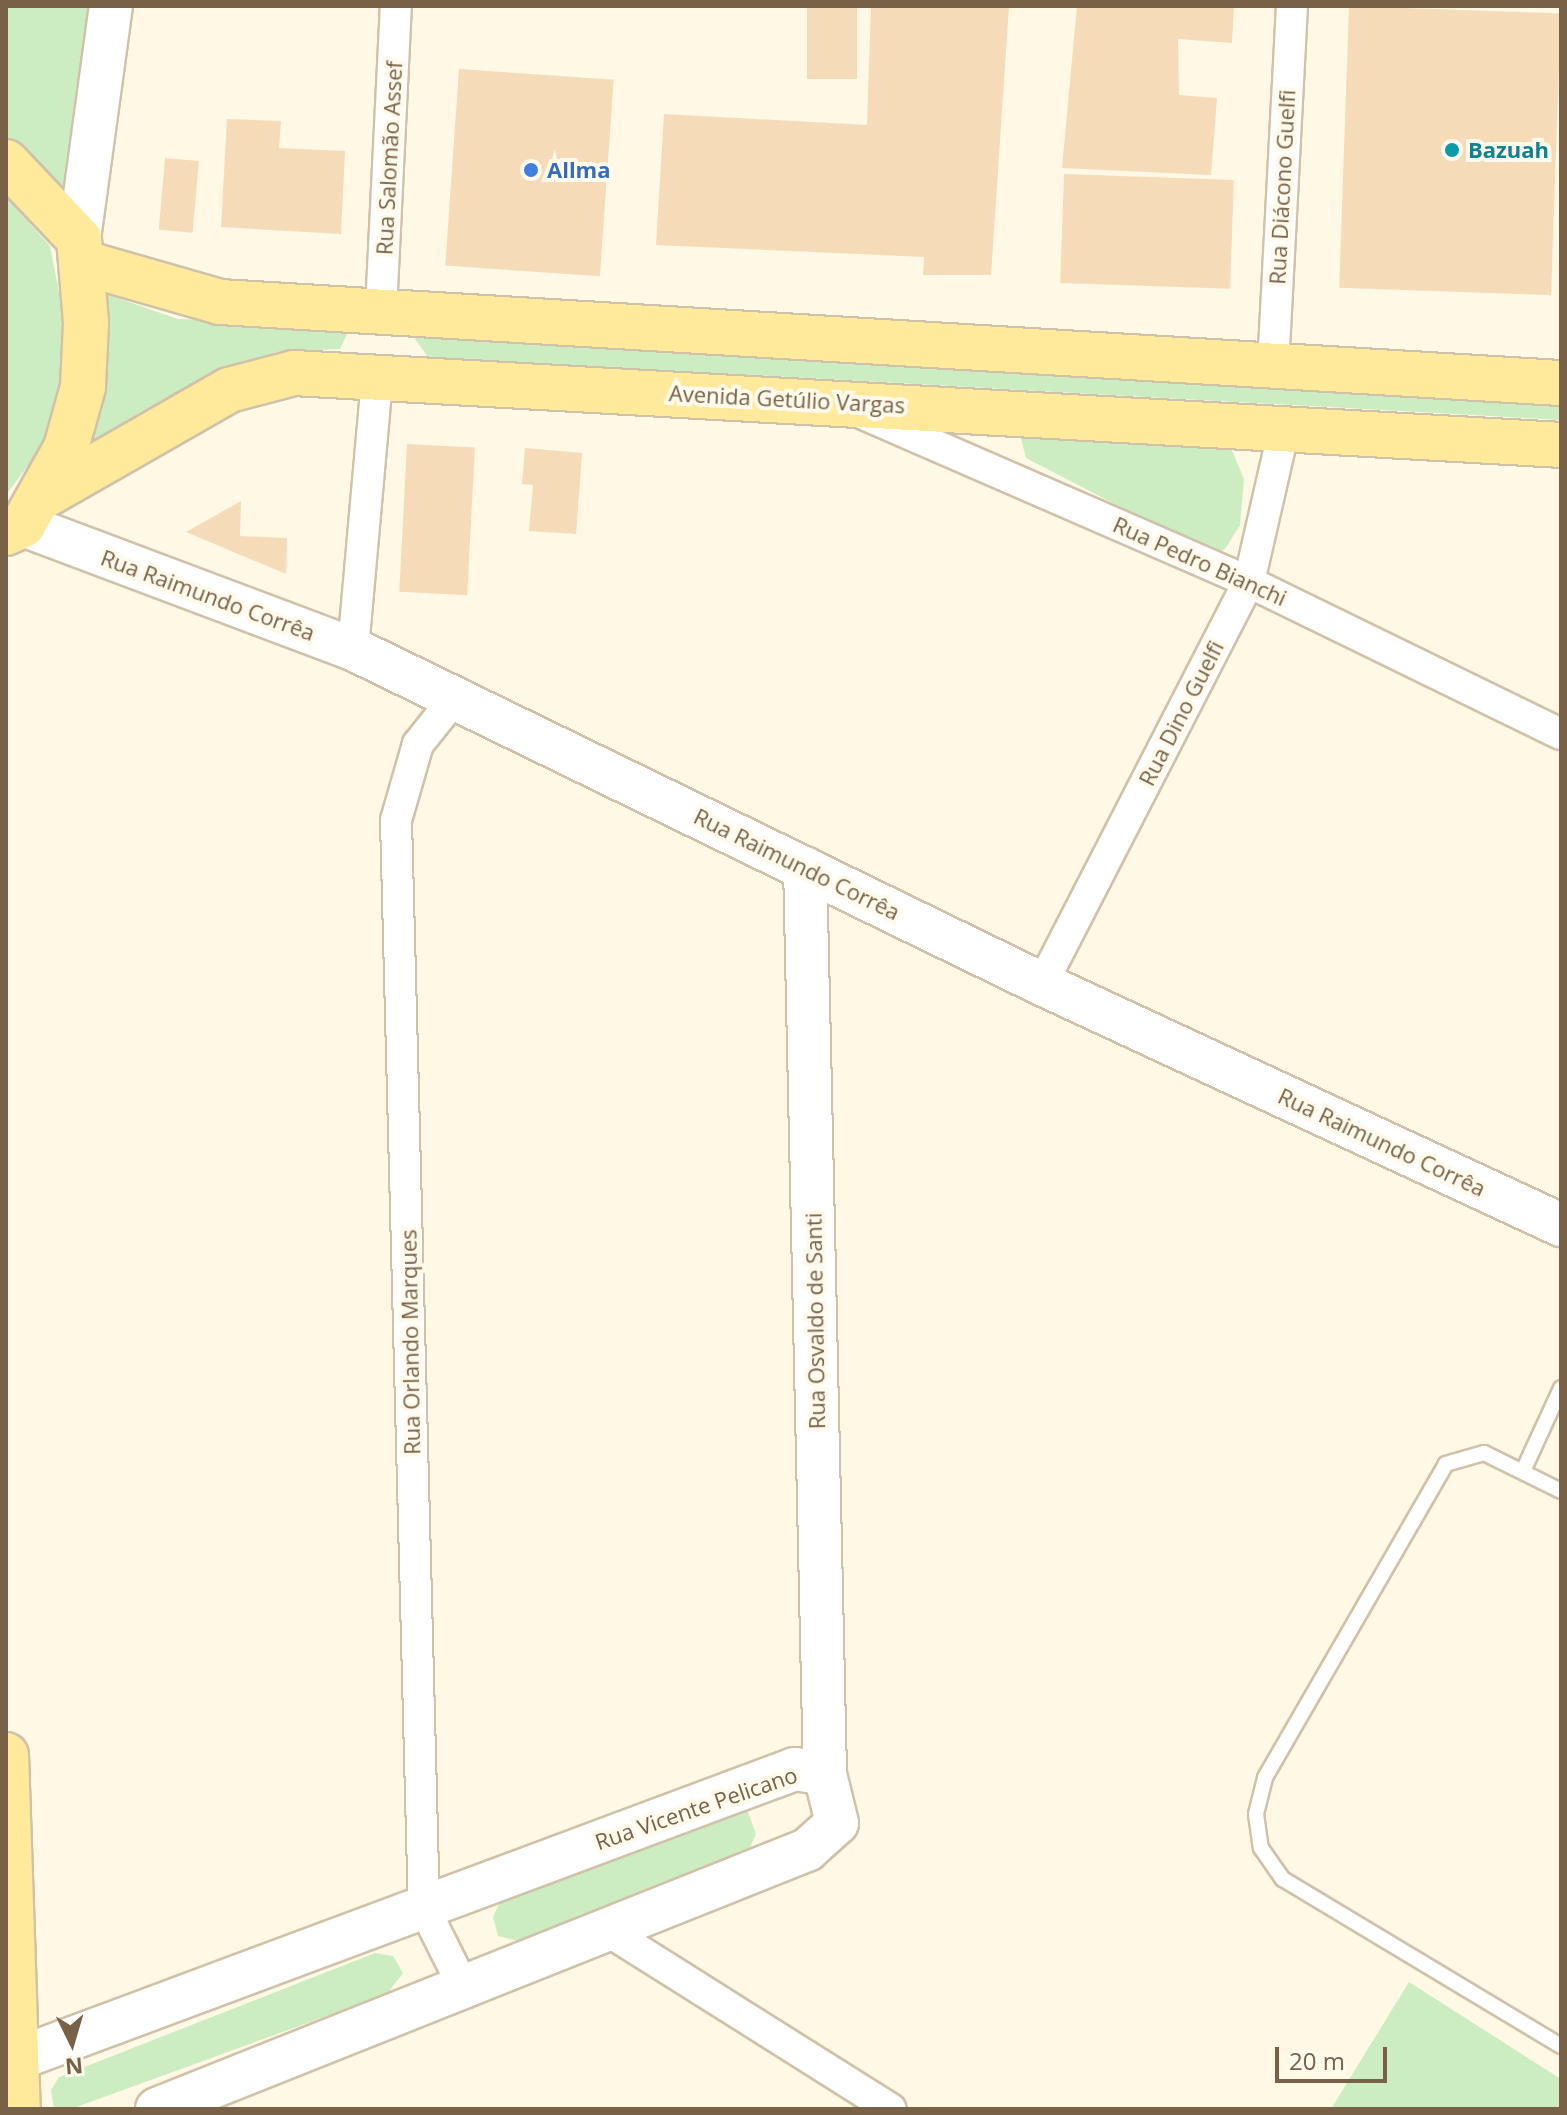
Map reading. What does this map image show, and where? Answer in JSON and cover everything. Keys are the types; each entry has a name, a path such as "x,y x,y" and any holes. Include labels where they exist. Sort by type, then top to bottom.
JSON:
{"main road":[{"path":"6,162 81,251 220,302 1561,383"},
{"path":"20,527 83,387 81,251"},
{"path":"377,378 381,310"},
{"name":"Avenida Getúlio Vargas","path":"20,527 229,390 294,373 833,401 1561,445"},
{"path":"6,1755 12,2060 18,2109"}],"street":[{"path":"81,251 111,6"},
{"name":"Rua Salomão Assef","path":"381,310 396,6"},
{"name":"Rua Diácono Guelfi","path":"1273,368 1292,6"},
{"path":"353,649 377,378"},
{"name":"Rua Pedro Bianchi","path":"833,401 1249,582 1561,734"},
{"name":"Rua Dino Guelfi","path":"1042,984 1249,582 1284,429"},
{"name":"Rua Raimundo Corrêa","path":"20,527 353,649 1042,984 1558,1217"},
{"name":"Rua Orlando Marques","path":"454,699 418,744 396,820 424,1908 466,1992"},
{"name":"Rua Osvaldo de Santi","path":"805,868 825,1774"},
{"name":"Rua Vicente Pelicano","path":"12,2060 795,1769 825,1774 837,1823 826,1838 466,1992 158,2109"},
{"path":"608,1931 891,2109"}],"lane":[{"path":"1524,1469 1561,1388"},
{"path":"1561,1491 1524,1469 1484,1453 1446,1464 1265,1778 1256,1814 1261,1848 1283,1879 1561,2046"}],"green space":[{"path":"6,6 97,6 67,189 6,146"},
{"path":"6,197 50,246 68,338 59,424 6,495"},
{"path":"100,292 178,319 348,323 348,332 340,349 276,352 221,371 83,455"},
{"path":"425,327 1561,395 1561,420 428,357 415,339"},
{"path":"1020,435 1231,448 1244,479 1240,525 1225,549 1215,554 1201,549 1026,458"},
{"path":"738,1808 748,1812 756,1834 747,1854 523,1942 498,1936 493,1917 500,1902"},
{"path":"375,1953 393,1956 403,1973 387,1994 71,2109 54,2108 51,2090 59,2077"},
{"path":"1409,1982 1561,2079 1561,2109 1331,2109"}],"building":[{"path":"807,6 857,6 857,79 807,79"},
{"path":"871,6 1009,6 991,275 923,275 924,257 656,245 664,114 867,125"},
{"path":"1077,6 1234,6 1232,43 1178,39 1179,95 1217,98 1211,175 1062,168"},
{"name":"Bazuah","path":"1349,6 1561,13 1551,295 1339,288"},
{"name":"Allma","path":"459,69 614,80 600,276 445,266"},
{"path":"227,119 281,121 279,148 345,151 341,234 221,227"},
{"path":"165,158 199,161 193,233 159,230"},
{"path":"1064,174 1234,180 1230,289 1060,283"},
{"path":"407,444 475,448 467,595 399,592"},
{"path":"525,448 582,453 576,534 529,531 533,485 522,484"},
{"path":"241,501 240,536 287,538 286,574 186,532"}],"place":[{"name":"Bazuah","path":"1452,150"},
{"name":"Allma","path":"531,170"}]}
